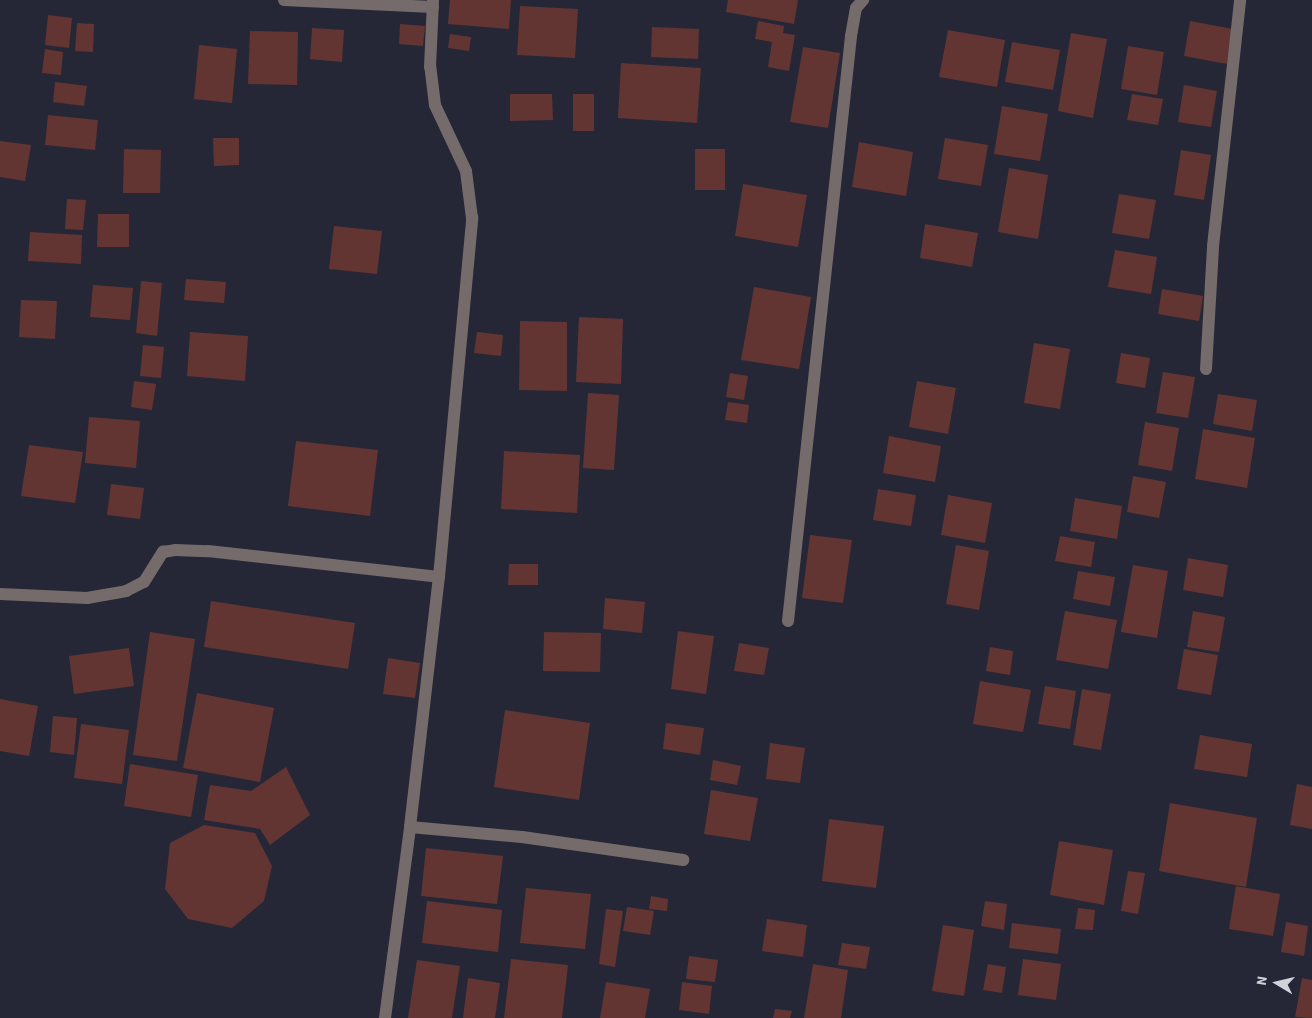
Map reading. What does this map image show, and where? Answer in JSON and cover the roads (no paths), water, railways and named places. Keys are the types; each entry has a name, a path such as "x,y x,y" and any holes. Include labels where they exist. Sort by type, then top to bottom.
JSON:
{"street":[{"path":"284,0 433,4 430,67 435,105 466,171 472,218 439,577 410,827 385,1018"},
{"path":"788,621 851,36 856,8 863,0"},
{"path":"1206,369 1213,246 1240,0"},
{"path":"0,594 86,598 126,591 144,582 163,552 175,550 208,550 439,577"},
{"path":"410,827 522,837 682,860"}]}
